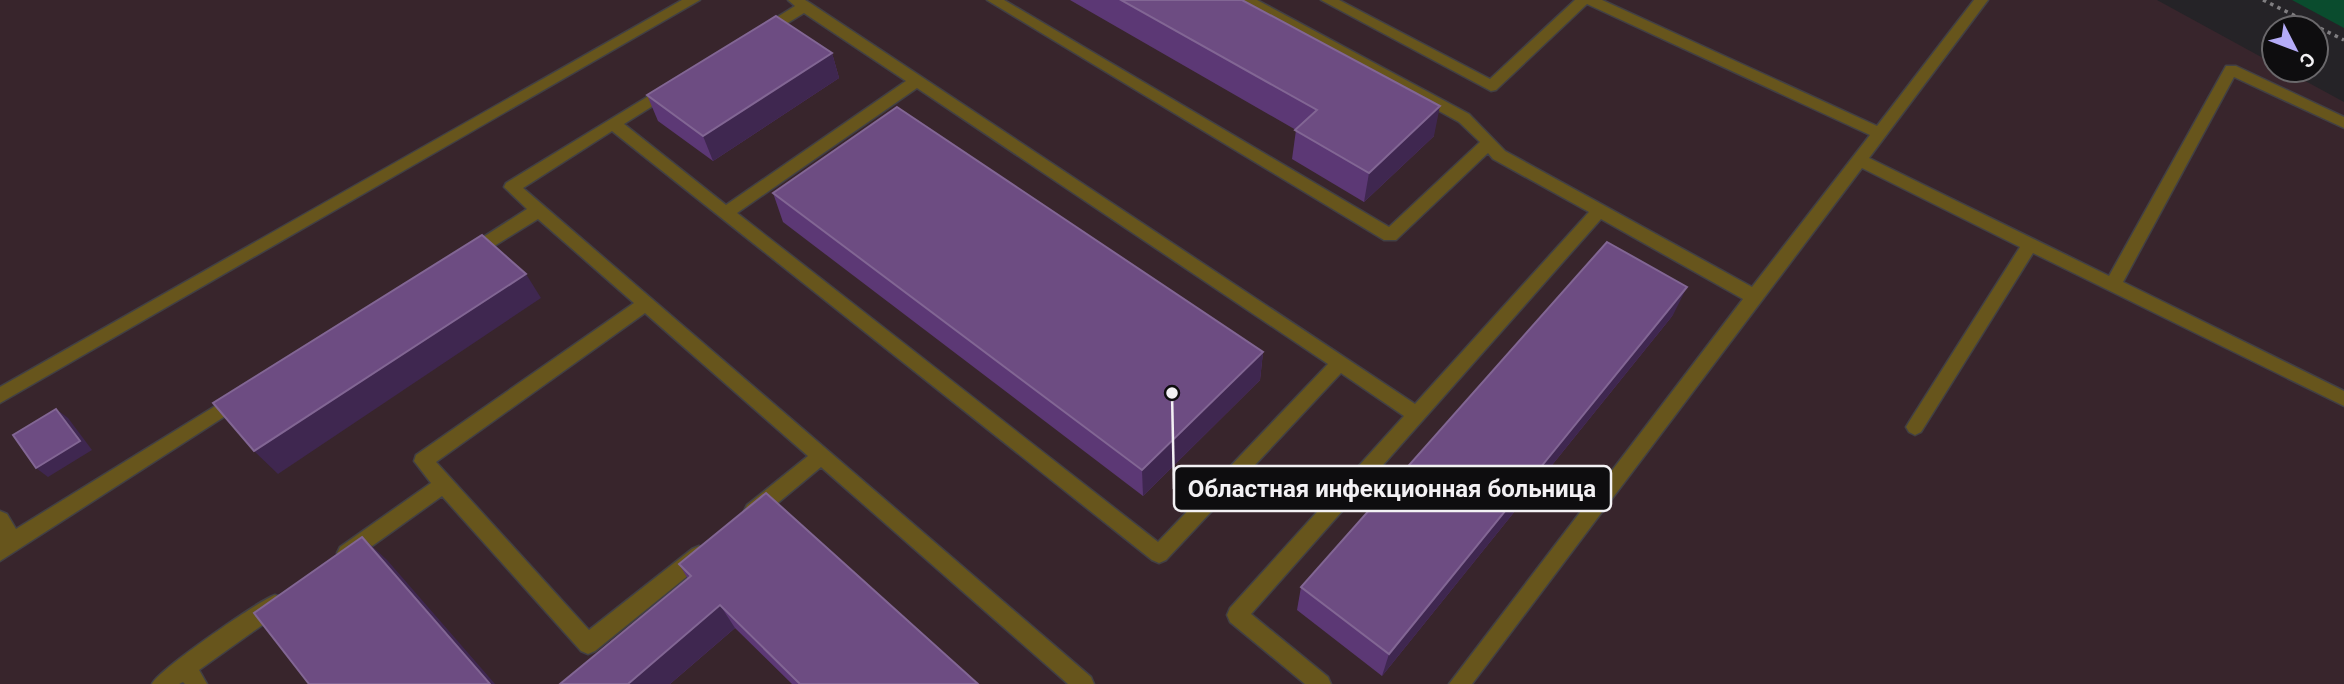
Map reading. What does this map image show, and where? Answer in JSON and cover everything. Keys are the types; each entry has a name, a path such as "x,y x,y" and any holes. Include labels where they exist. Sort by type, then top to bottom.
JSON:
{"lane":[{"path":"0,396 693,0"},
{"path":"994,0 1390,236 1489,143"},
{"path":"1246,0 1464,118 1499,155 1755,297"},
{"path":"1328,0 1491,86 1583,0"},
{"path":"1590,0 1879,134"},
{"path":"1458,684 1981,0"},
{"path":"748,41 800,3 1416,414"},
{"path":"2113,285 2231,69 2344,123"},
{"path":"726,213 917,81"},
{"path":"680,82 512,187 1084,684"},
{"path":"613,124 1159,554 1340,363"},
{"path":"1858,160 2344,399"},
{"path":"457,261 539,210"},
{"path":"1321,684 1237,615 1599,211"},
{"path":"1915,427 2030,245"},
{"path":"646,303 423,461 588,644 715,542"},
{"path":"0,520 7,547 259,386"},
{"path":"737,524 822,456"},
{"path":"331,564 444,484"},
{"path":"162,684 191,676 286,596"}],"path":[{"path":"2263,0 2344,40"}],"shaded area":[{"path":"0,0 2157,0 2260,56 2260,84 2311,84 2344,102 2344,684 0,684"}],"green space":[{"path":"2292,0 2344,0 2344,28 2330,20 2330,14 2318,14"}],"building":[{"path":"1121,0 1242,0 1440,106 1369,173 1295,130 1317,110"},
{"path":"776,16 832,53 703,136 647,95"},
{"path":"897,107 1263,352 1142,470 773,193"},
{"path":"482,235 526,274 254,451 213,403"},
{"path":"1607,242 1687,287 1389,654 1301,587"},
{"path":"56,409 80,441 36,468 13,435"},
{"path":"766,493 978,684 800,684 720,605 628,684 560,684 691,576 679,564"},
{"path":"362,537 490,684 309,684 254,613"}],"place":[{"name":"Областная инфекционная больница","path":"1172,393"}]}
